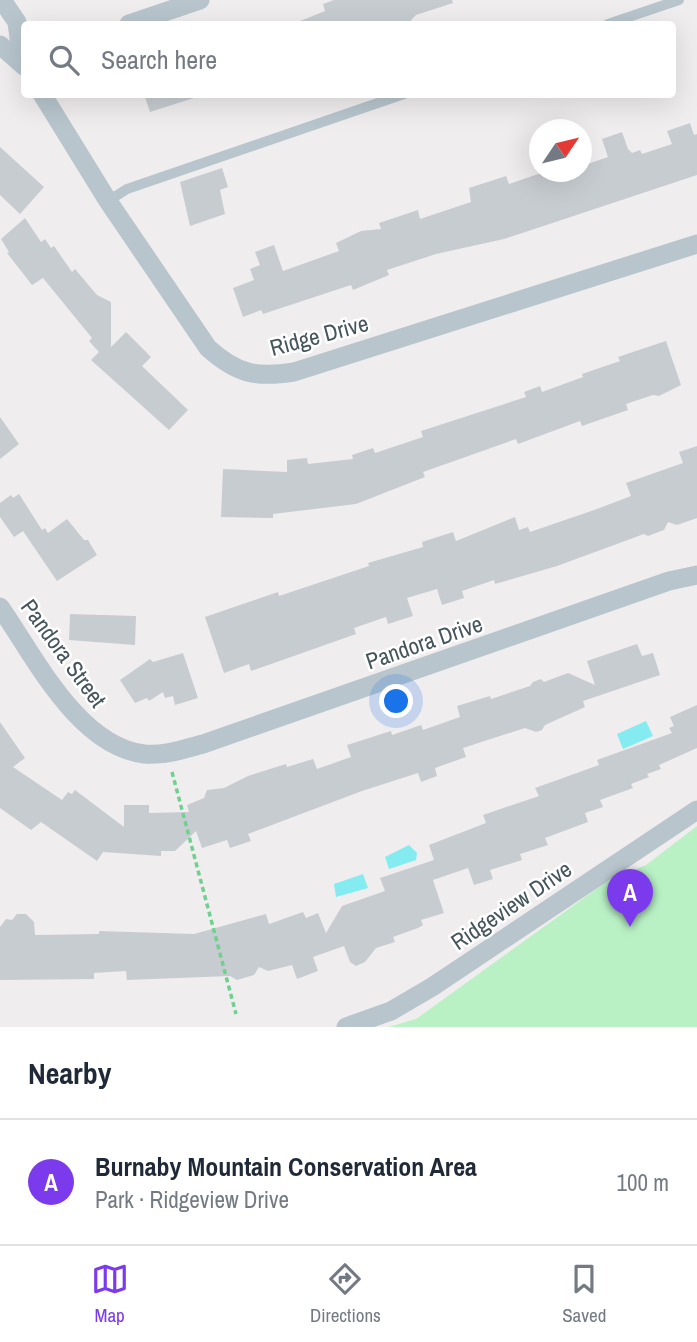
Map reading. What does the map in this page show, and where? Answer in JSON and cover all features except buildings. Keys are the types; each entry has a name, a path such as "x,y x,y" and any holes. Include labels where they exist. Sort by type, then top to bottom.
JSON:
{"street":[{"path":"2,0 17,22 21,45"},
{"path":"138,21 200,0"},
{"path":"0,45 21,61"},
{"name":"Ridge Drive","path":"44,98 108,201 208,348 228,366 251,374 295,372 697,244"},
{"name":"Pandora Drive","path":"168,758 669,582 697,575"},
{"name":"Pandora Street","path":"0,607 83,723 105,742 168,758"},
{"name":"Ridgeview Drive","path":"345,1027 391,1011 432,987 697,810"}],"lane":[{"path":"617,21 679,0"},
{"path":"108,201 127,189 392,98"}],"path":[{"path":"168,758 236,1014"}],"green space":[{"path":"697,826 697,1027 389,1027 416,1019 606,882 646,865"}],"water":[{"path":"646,721 653,736 623,749 617,734"},
{"path":"409,845 417,853 416,860 389,869 385,857"},
{"path":"363,874 368,888 336,897 334,884"}],"place":[{"name":"Burnaby Mountain Conservation Area","path":"630,927"}]}
